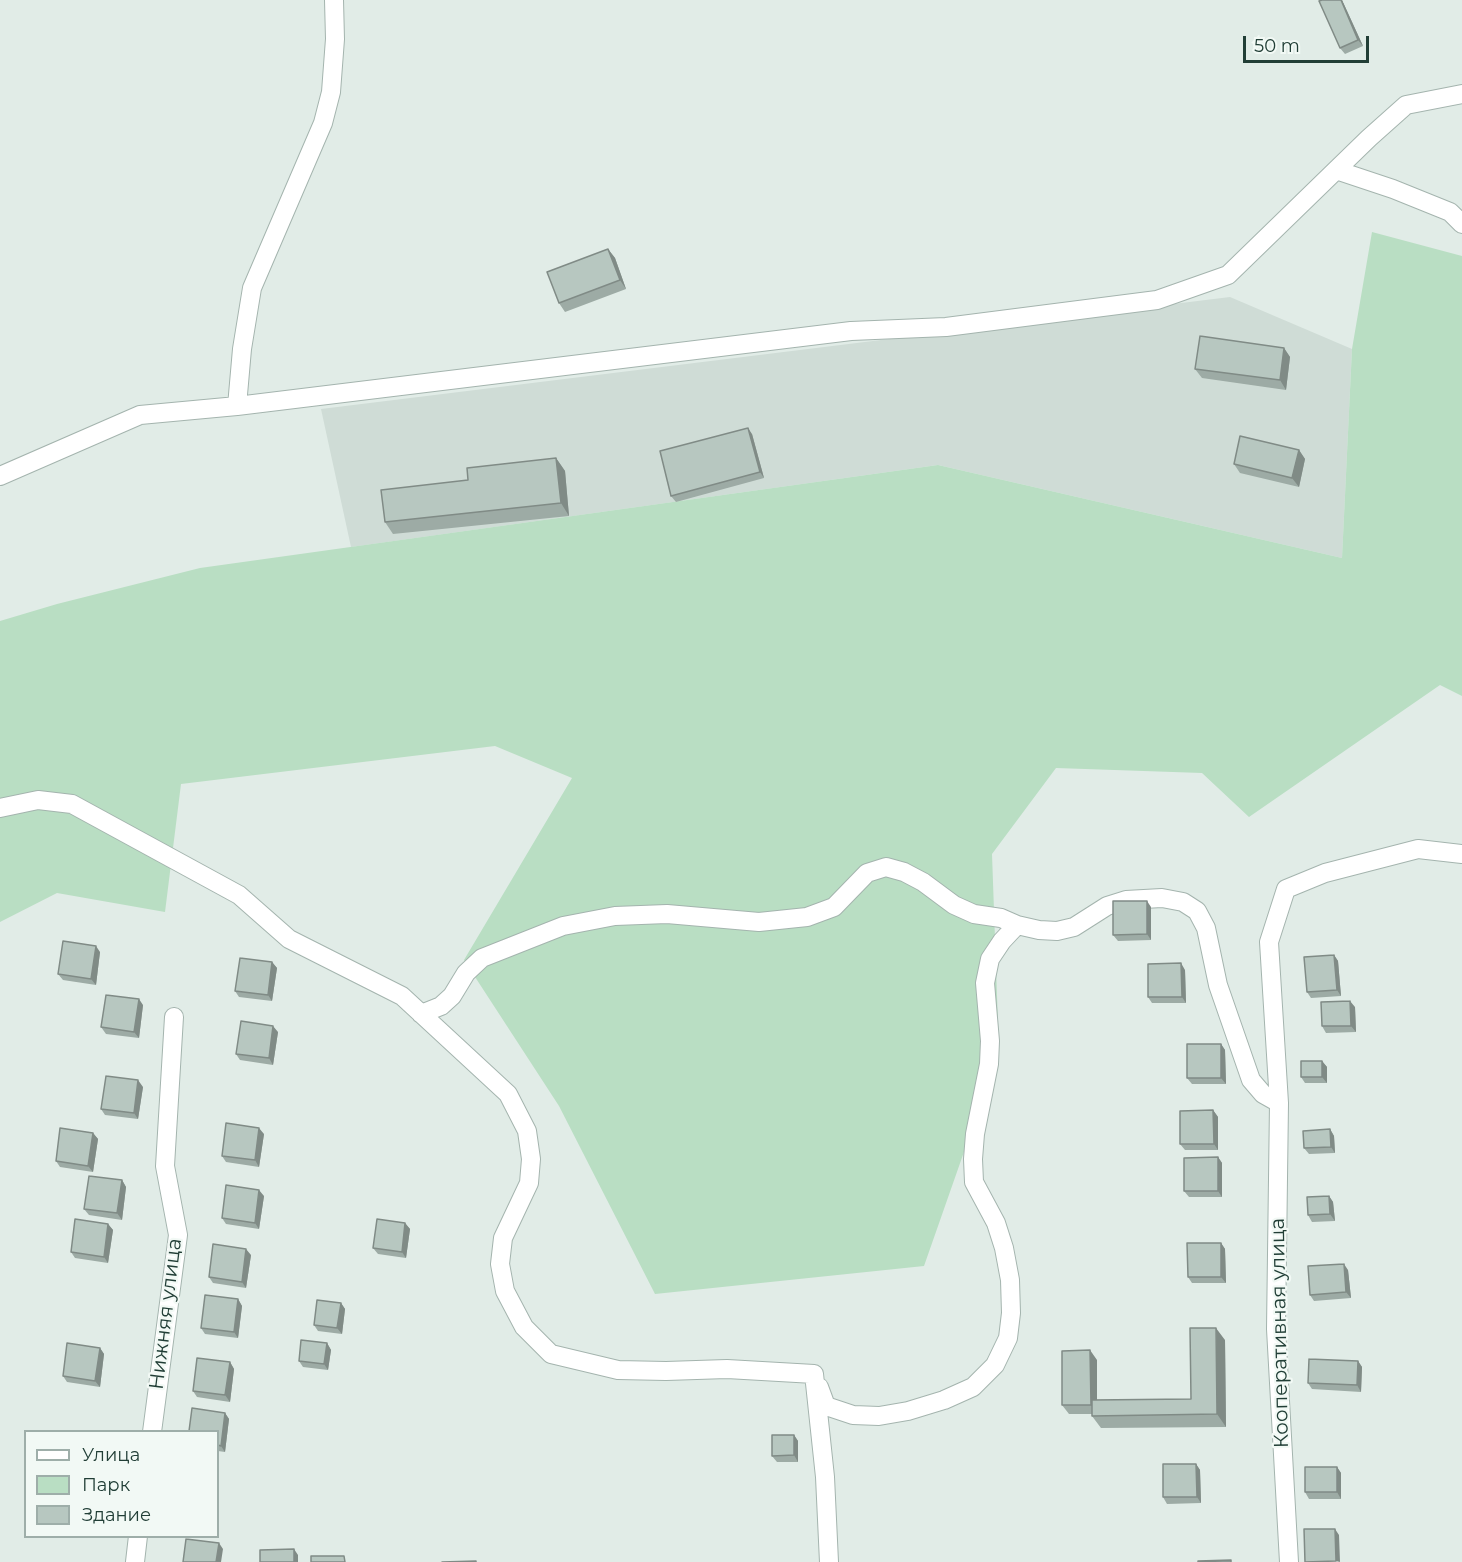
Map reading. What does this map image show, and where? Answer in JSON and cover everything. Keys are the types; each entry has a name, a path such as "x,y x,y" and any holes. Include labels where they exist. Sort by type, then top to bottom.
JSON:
{"street":[{"path":"237,406 242,349 252,288 323,123 331,92 335,39 334,0"},
{"path":"0,476 140,415 237,406 851,331 946,327 1157,300 1228,275 1406,105 1462,94"},
{"path":"1336,170 1393,189 1458,215"},
{"path":"0,808 39,800 72,804 239,896 289,939 402,996 507,1094 527,1131 531,1159 529,1183 503,1238 500,1264 505,1291 524,1327 551,1354 618,1370 728,1369 814,1374"},
{"name":"Кооперативная улица","path":"1288,1562 1276,1329 1279,1103 1269,942 1286,889 1324,873 1418,849 1462,854"},
{"path":"421,1014 441,1006 452,996 466,973 482,958 563,926 615,916 636,915 667,914 759,922 807,917 834,907 867,873 886,867 904,872 923,882 954,904 974,914 1000,918 1039,930 1074,927 1107,906 1126,900 1162,898 1183,902 1197,911 1206,928 1218,985 1251,1080 1263,1094 1279,1103"},
{"path":"814,1374 826,1406 853,1414 879,1416 908,1411 944,1400 973,1386 995,1365 1004,1347 1008,1338 1011,1313 1010,1280 1004,1248 996,1223 974,1182 973,1159 975,1134 989,1064 990,1041 985,983 990,959 1017,925"},
{"name":"Нижняя улица","path":"152,1430 178,1235 165,1166 174,1017"},
{"path":"814,1374 825,1477 829,1562"},
{"path":"135,1562 138,1538"}],"shaded area":[{"path":"1230,297 1352,349 1342,558 938,465 351,547 321,409"}],"green space":[{"path":"1372,232 1462,256 1462,696 1440,685 1249,817 1202,773 1056,768 992,854 999,1052 924,1266 655,1294 559,1106 464,960 572,778 495,746 181,784 165,912 57,893 0,922 0,621 57,604 200,568 938,465 1342,558 1352,349"}],"building":[{"path":"1341,0 1358,40 1340,48 1319,1"},
{"path":"608,249 620,280 559,303 547,272"},
{"path":"1200,336 1284,348 1280,380 1195,369"},
{"path":"748,428 760,472 671,496 660,451"},
{"path":"1240,436 1299,450 1292,478 1234,464"},
{"path":"556,458 561,503 385,522 381,490 468,480 467,468"},
{"path":"1113,901 1147,901 1147,934 1113,935"},
{"path":"63,941 96,946 91,979 58,974"},
{"path":"1334,955 1337,990 1307,992 1304,957"},
{"path":"240,958 272,962 268,995 235,991"},
{"path":"1181,963 1182,997 1148,997 1148,964"},
{"path":"106,995 139,999 134,1032 101,1027"},
{"path":"1350,1001 1351,1026 1322,1026 1321,1002"},
{"path":"241,1021 273,1026 269,1058 236,1054"},
{"path":"1187,1044 1221,1044 1221,1078 1187,1078"},
{"path":"1301,1061 1322,1061 1322,1077 1301,1077"},
{"path":"106,1076 138,1080 134,1113 101,1109"},
{"path":"1213,1110 1214,1144 1180,1144 1180,1111"},
{"path":"226,1123 259,1128 255,1160 222,1156"},
{"path":"60,1128 93,1133 88,1166 56,1161"},
{"path":"1330,1129 1331,1147 1304,1148 1303,1131"},
{"path":"1218,1157 1218,1191 1184,1191 1184,1158"},
{"path":"89,1176 122,1180 117,1213 84,1209"},
{"path":"226,1185 259,1190 255,1223 222,1218"},
{"path":"1329,1196 1330,1214 1308,1215 1307,1197"},
{"path":"75,1219 108,1224 104,1257 71,1252"},
{"path":"377,1219 405,1223 402,1252 373,1248"},
{"path":"1187,1243 1221,1243 1221,1277 1188,1277"},
{"path":"213,1244 246,1249 242,1282 209,1277"},
{"path":"1344,1264 1346,1292 1310,1295 1308,1266"},
{"path":"205,1295 238,1299 234,1332 201,1328"},
{"path":"317,1300 341,1303 337,1328 314,1325"},
{"path":"1190,1328 1216,1328 1217,1414 1092,1416 1092,1400 1191,1399"},
{"path":"301,1340 327,1343 324,1364 299,1361"},
{"path":"67,1343 100,1348 95,1381 63,1376"},
{"path":"1090,1350 1091,1405 1062,1405 1062,1351"},
{"path":"197,1358 230,1362 225,1395 193,1391"},
{"path":"1309,1359 1358,1361 1357,1385 1308,1383"},
{"path":"192,1408 225,1413 221,1446 219,1445 219,1430 189,1430"},
{"path":"772,1435 794,1435 794,1455 772,1456"},
{"path":"1163,1464 1196,1464 1197,1497 1163,1497"},
{"path":"1305,1467 1337,1467 1337,1492 1305,1492"},
{"path":"1304,1529 1335,1529 1336,1561 1305,1562"},
{"path":"186,1539 219,1543 216,1562 183,1562"},
{"path":"294,1549 294,1562 260,1562 260,1550"},
{"path":"311,1556 344,1556 345,1562 311,1562"},
{"path":"1231,1560 1231,1562 1198,1562 1198,1561"}]}
